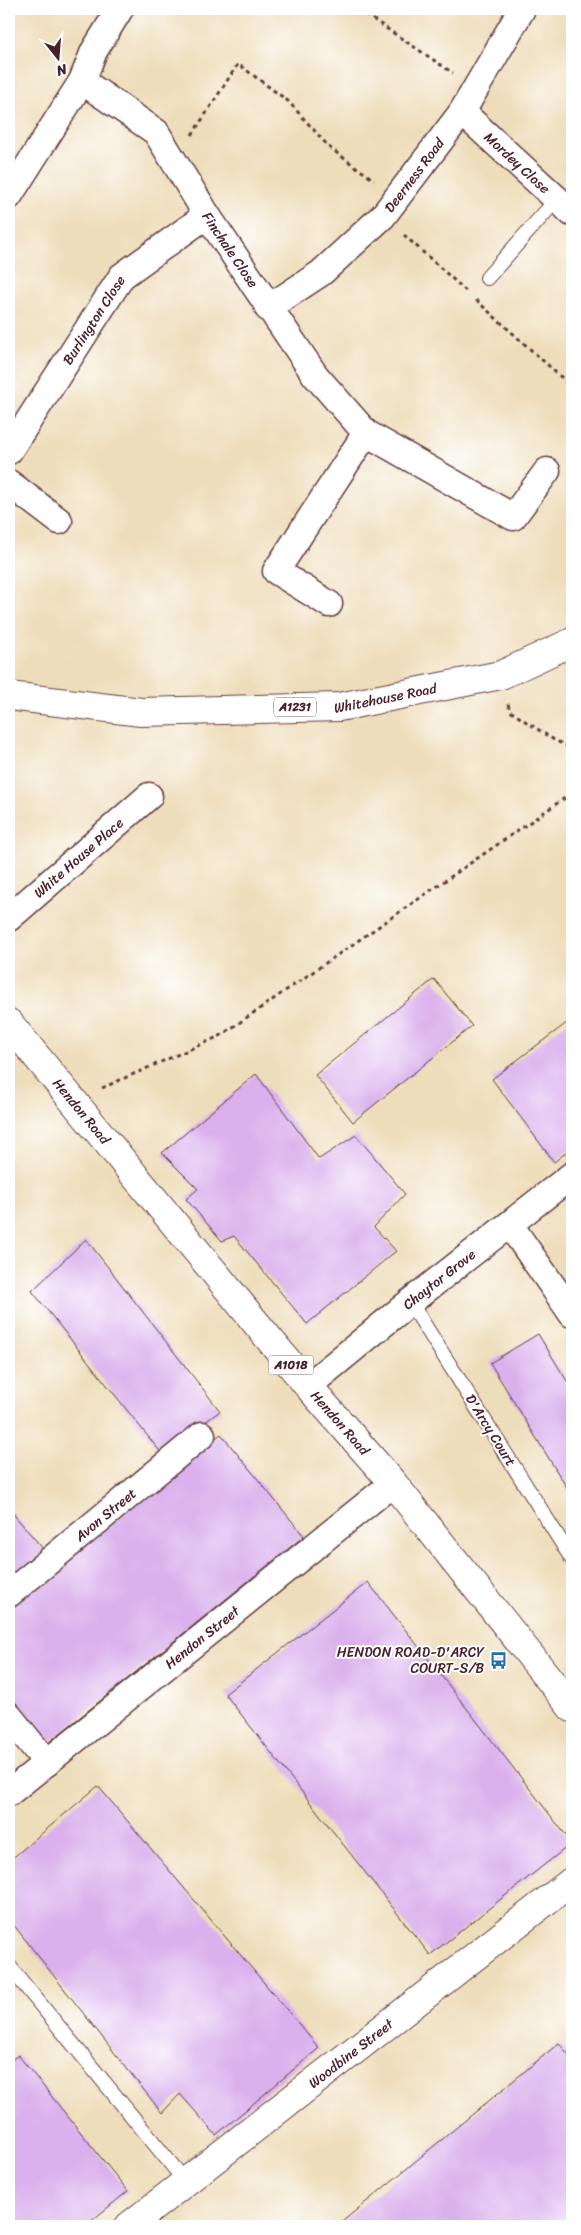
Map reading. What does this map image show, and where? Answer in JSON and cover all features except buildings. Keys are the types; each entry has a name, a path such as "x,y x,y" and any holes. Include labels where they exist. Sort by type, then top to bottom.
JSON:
{"main road":[{"name":"Whitehouse Road","path":"9,696 141,712 339,706 500,675 572,642"},
{"name":"Hendon Road","path":"9,1023 308,1386 394,1483 572,1708"},
{"name":"Woodbine Street","path":"129,2226 572,1882"}],"street":[{"path":"9,194 82,81 94,51 120,9"},
{"name":"Deerness Road","path":"268,308 320,273 382,216 462,112 522,9"},
{"name":"Finchale Close","path":"82,81 156,132 207,215 268,308 315,375 366,433 513,517 547,471"},
{"name":"Mordey Close","path":"462,112 565,206"},
{"name":"Burlington Close","path":"9,451 122,276 207,215"},
{"path":"328,604 276,571 366,433"},
{"path":"9,483 59,522"},
{"name":"White House Place","path":"9,918 149,796"},
{"name":"Chaytor Grove","path":"308,1386 410,1302 572,1175"},
{"path":"510,1225 572,1314"},
{"name":"Avon Street","path":"9,1594 202,1435"},
{"name":"Hendon Street","path":"9,1793 394,1483"},
{"path":"9,1716 47,1763"}],"lane":[{"path":"486,278 565,206"},
{"name":"D'Arcy Court","path":"410,1302 572,1559"},
{"path":"9,1966 185,2182"}],"path":[{"path":"361,9 362,12 476,88"},
{"path":"174,163 238,64 288,101 330,148 396,197"},
{"path":"500,675 510,711 554,740 572,748"},
{"path":"73,1101 220,1036 572,793"}],"place":[{"name":"HENDON ROAD-D'ARCY COURT-S/B","path":"498,1660"}]}
